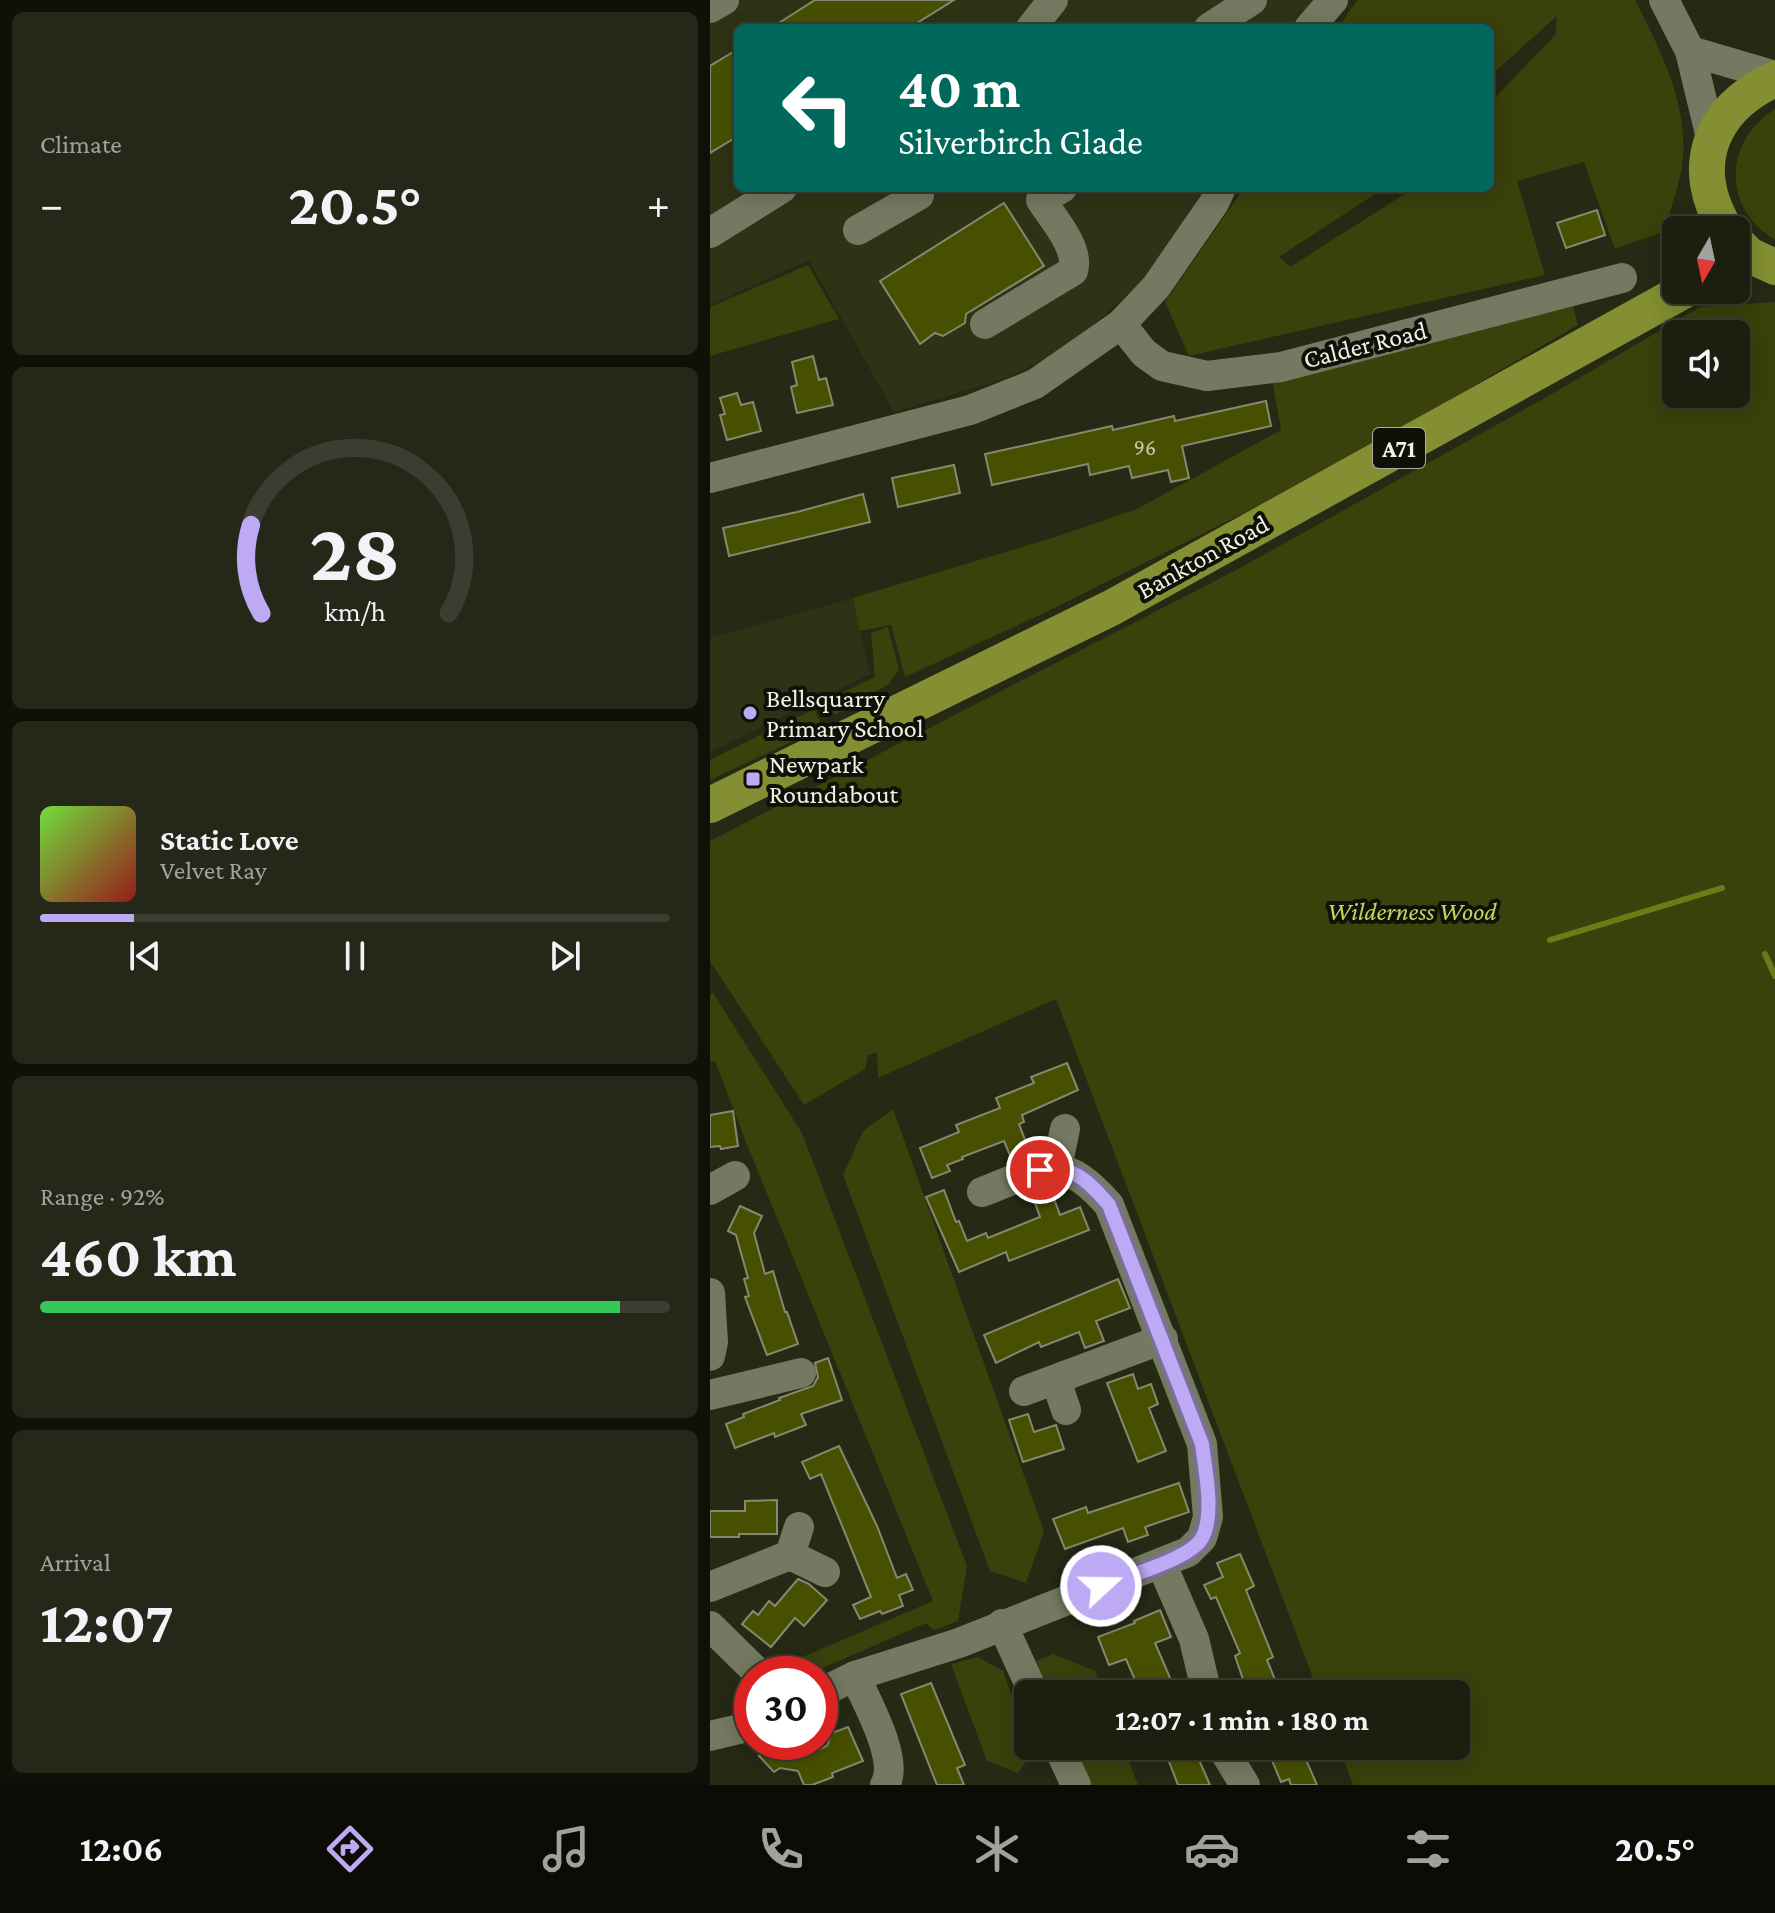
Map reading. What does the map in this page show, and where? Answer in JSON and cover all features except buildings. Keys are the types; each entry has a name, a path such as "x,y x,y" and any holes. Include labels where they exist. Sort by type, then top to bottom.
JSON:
{"main road":[{"path":"1714,216 1707,177 1712,142 1727,113 1750,91 1775,78"},
{"path":"1750,255 1775,267"},
{"path":"1750,273 1775,267"},
{"name":"Bankton Road","path":"710,805 1113,607 1662,303"}],"street":[{"path":"710,8 724,0"},
{"path":"1215,24 1252,0"},
{"path":"1312,24 1333,0"},
{"path":"1664,0 1690,51 1712,142"},
{"path":"1690,51 1775,78"},
{"path":"710,233 776,192"},
{"path":"858,230 919,192"},
{"path":"985,324 1073,271 1076,261 1072,250 1041,200 1055,192"},
{"path":"710,478 970,410 1035,384 1121,324 1156,287 1219,192"},
{"name":"Calder Road","path":"1121,324 1144,353 1162,366 1207,376 1281,367 1622,278"},
{"path":"1057,1167 1065,1129"},
{"path":"838,1684 959,1643 1161,1563 1188,1552 1202,1538 1208,1517 1202,1444 1109,1205 1089,1182 1057,1167 1040,1170 982,1192"},
{"path":"710,1293 713,1342 710,1356"},
{"path":"1024,1391 1163,1339"},
{"path":"710,1395 801,1373"},
{"path":"1056,1380 1066,1410"},
{"path":"710,1587 795,1541 825,1572"},
{"path":"1161,1563 1194,1639 1204,1680"},
{"path":"1002,1624 1028,1680"},
{"path":"710,1626 741,1656"},
{"path":"855,1676 885,1746 890,1765 885,1785"},
{"path":"710,1736 734,1732"},
{"path":"1064,1760 1076,1785"},
{"path":"1230,1760 1245,1785"}],"shaded area":[{"path":"710,0 1313,0 1295,24 734,24 734,192 1202,192 1149,274 1056,354 1004,379 894,412 809,260 710,305"},
{"name":"Bellsquarry Primary School","path":"853,598 870,674 710,752 710,638"}],"green space":[{"path":"1358,0 1635,0 1670,76 1681,116 1682,167 1669,216 1662,216 1662,232 1615,249 1584,162 1517,181 1545,275 1189,356 1165,302 1241,192 1378,192 1279,257 1290,267 1408,192 1494,192 1494,99 1555,35 1557,16 1494,72 1494,24 1340,24"},
{"path":"1775,109 1775,240 1757,226 1745,210 1738,193 1738,156 1758,123"},
{"path":"808,265 839,319 710,356 710,307"},
{"name":"Wilderness Wood","path":"1775,302 1775,1785 1353,1785 1344,1760 1470,1760 1470,1680 1314,1680 1056,999 878,1078 877,1052 868,1055 865,1069 804,1105 710,961 710,841 1240,568 1662,329 1662,408 1750,408 1750,320 1678,320 1700,307"},
{"path":"1573,306 1578,325 1324,473 1042,614 905,677 891,625 860,631 853,598 1137,509 1281,430 1271,373"},
{"path":"888,627 899,669 889,684 835,715 826,700 875,677 871,633"},
{"path":"814,709 823,727 710,780 710,760"},
{"path":"713,993 802,1133 967,1566 958,1621 934,1630 926,1623 838,1661 838,1656 805,1656 933,1601 715,1061 710,1062 710,994"},
{"path":"893,1109 1044,1531 1026,1583 990,1571 843,1175 863,1131"},
{"path":"1053,1654 1095,1671 1099,1680 1043,1680 1036,1661"},
{"path":"978,1657 1003,1671 1014,1702 1014,1760 1027,1760 1018,1773 987,1761 951,1664"},
{"path":"1076,1760 1128,1760 1138,1785 1086,1785"}],"waterway":[{"path":"1550,940 1722,888"},
{"path":"1765,954 1775,976"}],"place":[{"name":"Bellsquarry Primary School","path":"750,713"},
{"name":"Newpark Roundabout","path":"753,779"}],"route":[{"path":"1040,1170 1057,1167 1071,1172 1089,1182 1109,1205 1202,1444 1208,1517 1202,1538 1188,1552 1101,1586"}]}
